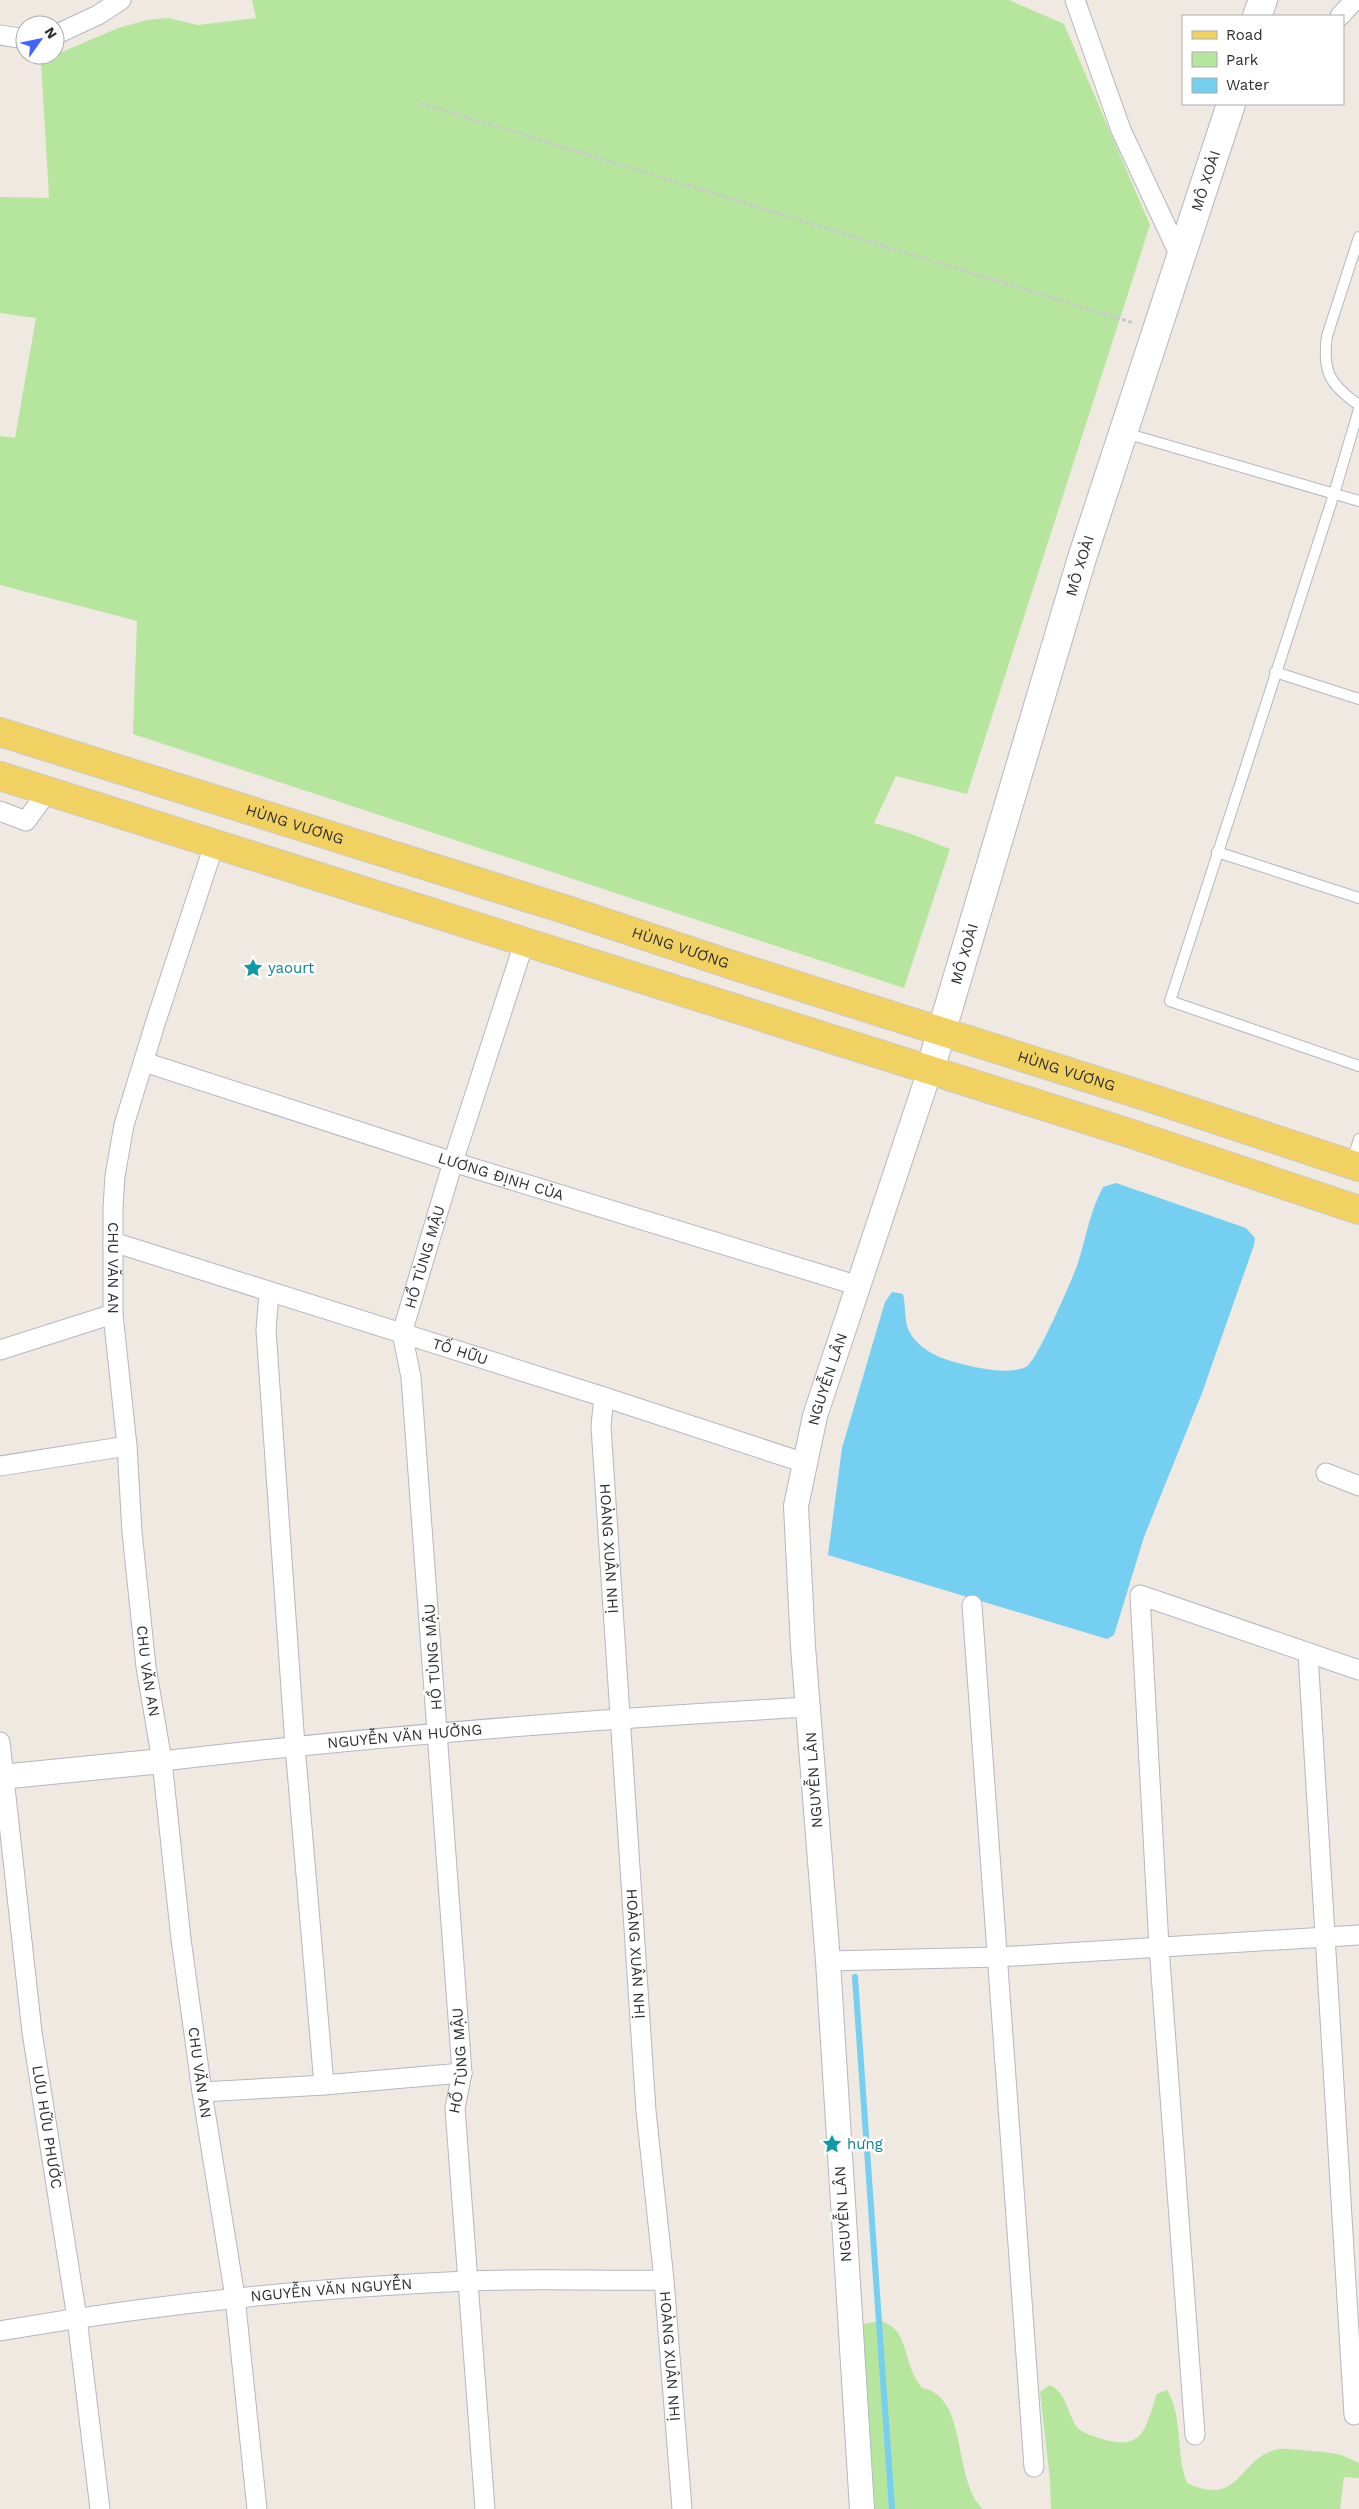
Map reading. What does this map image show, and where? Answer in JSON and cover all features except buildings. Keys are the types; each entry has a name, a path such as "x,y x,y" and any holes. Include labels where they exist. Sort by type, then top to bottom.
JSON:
{"main road":[{"path":"1257,15 1262,0"},
{"name":"MÔ XOÀI","path":"930,1070 972,921 1122,433 1231,105"},
{"name":"HÙNG VƯƠNG","path":"0,732 360,844 1169,1104 1355,1166"},
{"path":"0,776 215,842 524,943 1130,1133 1359,1210"}],"street":[{"path":"65,30 98,15 121,0"},
{"path":"1075,0 1122,130 1180,256"},
{"path":"1341,15 1355,0"},
{"path":"0,35 15,37"},
{"path":"0,811 26,821 48,791"},
{"name":"CHU VĂN AN","path":"215,842 124,1125 113,1200 114,1314 127,1446 132,1532 146,1667 162,1761 181,1939 202,2092 235,2297 257,2509"},
{"name":"HỒ TÙNG MẬU","path":"485,2509 455,2108 462,2073 439,1734 411,1377 402,1333 453,1162 524,943"},
{"name":"LƯƠNG ĐỊNH CỦA","path":"144,1062 453,1162 858,1286"},
{"name":"NGUYỄN LÂN","path":"862,2509 828,1961 810,1708 803,1647 796,1506 815,1416 930,1070"},
{"name":"TỐ HỮU","path":"113,1242 604,1397 805,1463"},
{"path":"269,1292 266,1330 295,1746 324,2085"},
{"path":"0,1350 114,1314"},
{"name":"HOÀNG XUÂN NHỊ","path":"604,1397 601,1426 646,2111 664,2280 682,2509"},
{"path":"0,1466 127,1446"},
{"path":"1326,1473 1359,1486"},
{"path":"1196,2435 1159,1947 1140,1595 1359,1670"},
{"path":"972,1605 1034,2466"},
{"path":"1308,1654 1354,2415"},
{"name":"NGUYỄN VĂN HƯỞNG","path":"2,1777 295,1746 619,1718 810,1708"},
{"name":"LƯU HỮU PHƯỚC","path":"0,1742 2,1777 32,2032 77,2318 100,2509"},
{"path":"828,1961 998,1957 1359,1935"},
{"path":"202,2092 324,2085 462,2073"},
{"name":"NGUYỄN VĂN NGUYỄN","path":"0,2331 77,2318 235,2297 468,2281 664,2280"}],"lane":[{"path":"1359,237 1327,336 1324,353 1329,376 1336,386 1359,405"},
{"path":"1359,409 1334,494 1170,1001 1359,1066"},
{"path":"1122,433 1359,501"},
{"path":"1275,672 1359,699"},
{"path":"1217,852 1359,898"},
{"path":"1355,1166 1359,1139"}],"path":[{"path":"420,103 1156,330"}],"green space":[{"path":"252,0 1009,0 1064,24 1150,225 967,794 896,776 874,823 909,833 950,849 904,988 133,734 137,621 0,585 0,436 15,438 36,318 0,313 0,197 49,198 41,65 65,65 65,51 118,28 147,20 168,18 198,25 256,18"},
{"path":"880,2321 889,2324 900,2336 916,2379 922,2388 937,2394 947,2406 954,2422 967,2479 973,2496 983,2509 875,2509 863,2324"},
{"path":"1050,2385 1060,2393 1078,2428 1090,2435 1114,2442 1134,2440 1145,2427 1157,2394 1167,2390 1176,2413 1181,2460 1187,2483 1205,2489 1219,2490 1229,2486 1255,2461 1279,2449 1343,2456 1359,2463 1359,2478 1344,2477 1340,2509 1051,2509 1050,2480 1040,2392"}],"water":[{"path":"1116,1183 1246,1228 1255,1238 1202,1393 1144,1537 1114,1635 1107,1639 828,1555 842,1448 885,1302 892,1292 903,1294 906,1323 913,1338 937,1356 983,1369 1001,1371 1026,1367 1046,1336 1069,1285 1078,1263 1091,1215 1103,1187"}],"waterway":[{"path":"855,1977 892,2509"}],"place":[{"name":"yaourt","path":"253,968"},
{"name":"hưng","path":"832,2144"}]}
